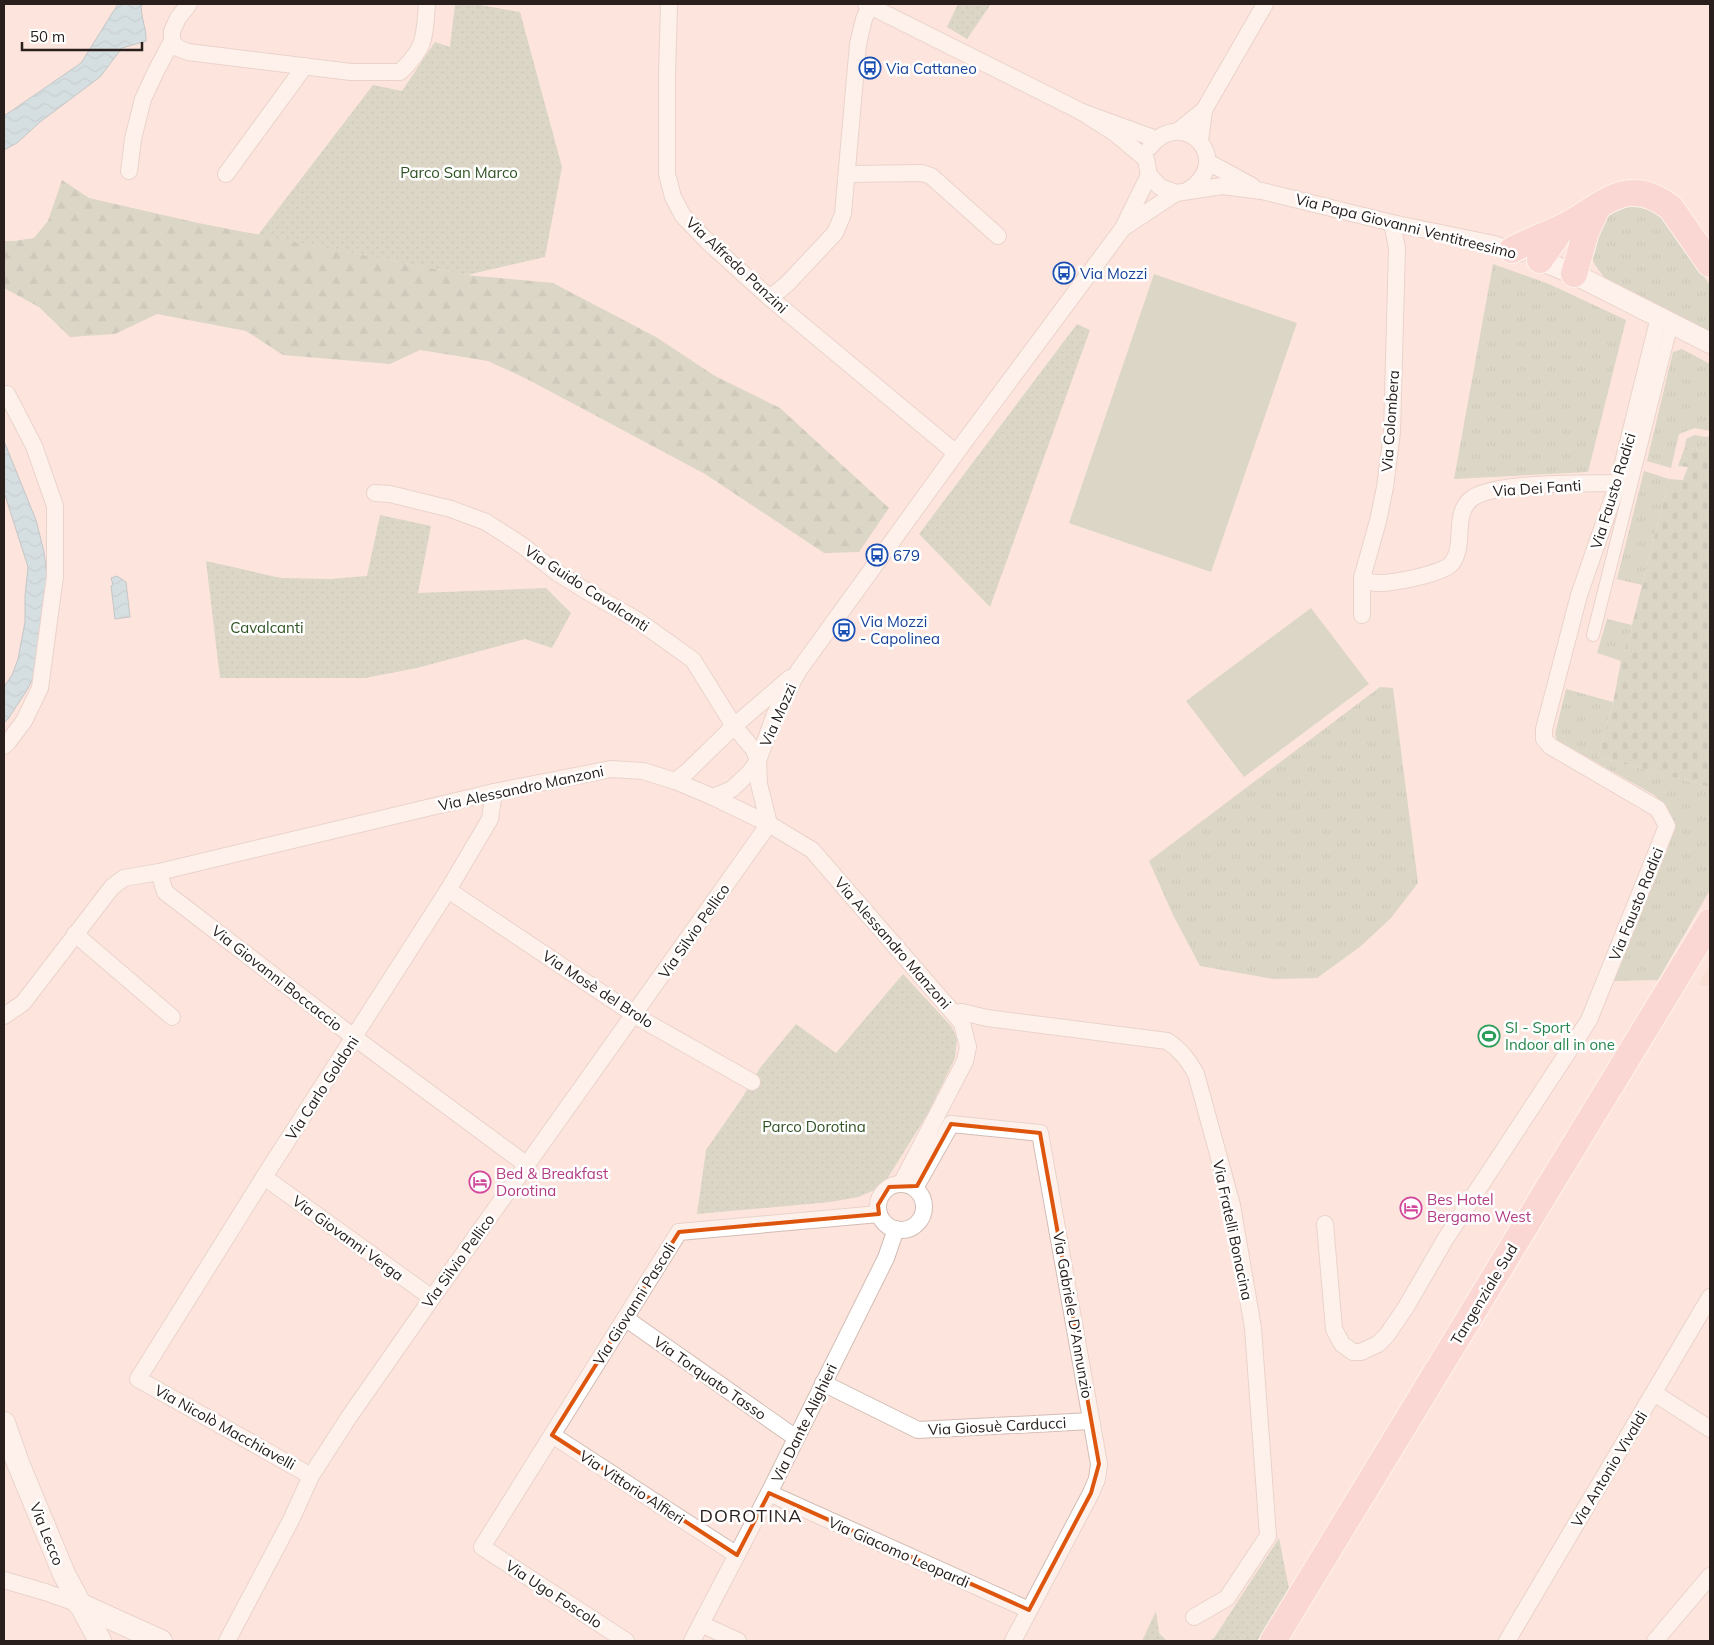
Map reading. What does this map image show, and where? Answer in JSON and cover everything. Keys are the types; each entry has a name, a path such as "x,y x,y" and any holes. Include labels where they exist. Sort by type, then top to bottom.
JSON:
{"highway":[{"path":"1512,250 1562,228 1619,195 1632,192 1649,195 1663,202 1678,218 1710,264"},
{"path":"1574,274 1586,232 1598,206"},
{"path":"1540,260 1562,228"},
{"name":"Tangenziale Sud","path":"1278,1633 1710,922"}],"main road":[{"name":"Via Lecco","path":"4,1422 18,1463 64,1574 100,1641"},
{"path":"79,1604 162,1641"}],"street":[{"path":"129,171 133,139 144,98 156,70 172,41 172,31 178,18 189,4"},
{"path":"172,41 178,48 188,52 351,72 400,72 415,58 424,40 427,4"},
{"name":"Via Alfredo Panzini","path":"669,4 667,174 673,198 683,216 708,242 770,298 956,453"},
{"path":"1178,131 1204,110 1265,4"},
{"path":"770,298 787,284 835,233 843,214 858,44 868,5 1082,112 1116,134 1148,167 1160,187 1181,192"},
{"path":"226,174 305,66"},
{"path":"1200,141 1204,110"},
{"path":"1082,112 1156,139"},
{"path":"1178,131 1189,134 1200,141 1206,151 1208,162 1205,174 1198,184 1181,192 1123,228 1148,167 1149,148 1156,139 1169,132 1178,131"},
{"name":"Via Papa Giovanni Ventitreesimo","path":"1208,162 1262,191"},
{"path":"848,174 922,173 931,176 998,236"},
{"name":"Via Papa Giovanni Ventitreesimo","path":"1181,192 1222,186 1262,191 1392,223 1494,244 1574,274 1710,343"},
{"name":"Via Colombera","path":"1362,615 1362,578 1378,521 1385,487 1392,432 1397,248 1392,223"},
{"name":"Via Mozzi","path":"714,797 732,789 750,772 758,761 775,714 799,670 956,453 1123,228"},
{"path":"1594,635 1666,320"},
{"name":"Via Fausto Radici","path":"1325,1224 1334,1329 1342,1344 1353,1352 1361,1352 1378,1344 1387,1335 1406,1307 1446,1238 1589,1020 1667,826 1658,809 1550,746 1544,739 1544,729 1579,595 1618,483 1666,320"},
{"path":"4,746 10,741 24,721 40,688 55,576 55,506 34,446 7,394"},
{"name":"Via Dei Fanti","path":"1362,578 1374,584 1403,581 1443,569 1452,564 1459,548 1459,526 1463,512 1471,499 1491,489 1536,485 1618,483"},
{"name":"Via Guido Cavalcanti","path":"375,493 390,494 451,509 486,522 523,546 556,572 637,620 692,660 734,726"},
{"name":"Via Mozzi","path":"675,781 687,772 734,726 799,670"},
{"name":"Via Mozzi","path":"734,726 754,750 758,761 760,784 769,824"},
{"name":"Via Alessandro Manzoni","path":"4,1016 23,1003 112,887 124,878 159,872 494,792 610,769 643,771 675,781 714,797 769,824 812,850 962,1023 966,1032 968,1046 965,1061 908,1186"},
{"name":"Via Carlo Goldoni","path":"138,1379 264,1177 355,1038 448,890 490,819 494,792"},
{"name":"Via Silvio Pellico","path":"227,1641 291,1520 311,1476 349,1417 769,824"},
{"name":"Via Giovanni Boccaccio","path":"159,872 165,892 355,1038 527,1165"},
{"name":"Via Mosè del Brolo","path":"448,890 641,1019 752,1082"},
{"path":"75,934 172,1017"},
{"name":"Via Fratelli Bonacina","path":"955,1013 962,1012 987,1018 1167,1041 1178,1048 1187,1058 1196,1074 1232,1206 1252,1328 1268,1536 1226,1598 1194,1617"},
{"name":"Via Gabriele D'Annunzio","path":"908,1186 951,1124 1040,1133 1099,1464 1097,1478 1091,1493 1014,1641"},
{"name":"Via Giovanni Verga","path":"264,1177 432,1298"},
{"path":"908,1186 924,1203 923,1213 919,1222 908,1229 896,1229 886,1224 879,1214 878,1205 881,1194 889,1187 908,1186"},
{"name":"Via Giovanni Pascoli","path":"482,1547 679,1232 879,1214"},
{"name":"Via Dante Alighieri","path":"692,1641 769,1493 886,1258 896,1229"},
{"name":"Via Antonio Vivaldi","path":"1507,1641 1710,1297"},
{"name":"Via Torquato Tasso","path":"625,1318 796,1438"},
{"name":"Via Nicolò Macchiavelli","path":"138,1379 311,1476"},
{"name":"Via Giosuè Carducci","path":"823,1383 918,1430 1091,1422"},
{"path":"1654,1393 1710,1429"},
{"name":"Via Vittorio Alfieri","path":"552,1435 737,1555"},
{"name":"Via Giacomo Leopardi","path":"769,1493 1029,1610"},
{"name":"Via Ugo Foscolo","path":"482,1547 626,1641"},
{"path":"1655,1641 1710,1576"},
{"path":"4,1580 79,1604"},
{"path":"701,1624 738,1641"}],"highlighted area":[{"path":"951,1124 1040,1133 1099,1464 1091,1493 1029,1610 769,1493 737,1555 552,1435 679,1232 879,1214 878,1205 889,1187 917,1186"}],"shaded area":[{"path":"1710,965 1710,986 1699,985 1700,981"}],"green space":[{"name":"Parco San Marco","path":"455,4 474,4 520,12 562,167 545,257 467,275 258,235 373,85 402,91 435,42 450,47"},
{"path":"958,4 991,4 967,39 947,27"},
{"path":"62,180 89,198 198,223 467,275 553,283 656,337 715,376 780,408 889,508 859,552 824,553 705,474 527,379 488,361 420,350 390,364 283,355 246,331 157,314 115,334 70,337 39,307 4,288 4,241 34,238 48,221"},
{"path":"1623,203 1657,208 1710,285 1710,333 1606,280 1595,265 1590,254 1600,215"},
{"path":"1493,264 1549,284 1626,320 1588,472 1454,479"},
{"path":"1154,274 1297,323 1211,572 1069,523"},
{"path":"1077,324 1090,330 990,607 919,534"},
{"path":"1682,349 1710,364 1710,431 1695,428 1679,434 1671,468 1647,461 1673,352"},
{"path":"1695,435 1710,436 1710,452 1685,447 1686,439"},
{"path":"1685,447 1710,452 1710,787 1598,757 1669,479 1683,480 1688,467 1678,466"},
{"path":"1644,471 1669,479 1642,585 1617,579"},
{"name":"Cavalcanti","path":"380,515 431,526 418,593 546,588 571,613 552,648 525,639 417,668 365,678 220,678 206,561 281,578 330,579 367,576"},
{"path":"1311,608 1369,684 1244,777 1186,701"},
{"path":"1607,619 1632,625 1621,661 1597,653"},
{"path":"1380,687 1393,688 1418,883 1391,918 1361,946 1317,978 1273,979 1200,966 1173,915 1149,861"},
{"path":"1566,689 1613,702 1598,757 1710,787 1710,890 1658,980 1614,981 1668,848 1671,832 1669,813 1661,801 1654,795 1557,740 1555,734"},
{"name":"Parco Dorotina","path":"903,974 952,1027 957,1039 955,1058 927,1115 882,1187 858,1197 830,1202 697,1214 706,1150 760,1068 796,1024 836,1053"},
{"path":"1279,1538 1289,1589 1257,1641 1209,1641 1214,1638"},
{"path":"1156,1611 1159,1633 1167,1641 1142,1641"}],"water":[{"path":"118,4 142,4 146,41 122,48 100,77 40,122 17,143 4,150 4,116 81,63"},
{"path":"4,441 36,520 44,552 47,576 40,665 27,690 4,723 4,687 12,675 18,659 25,622 28,567 4,492"},
{"path":"117,576 126,582 130,617 115,619 111,578"}],"place":[{"name":"Via Cattaneo","path":"870,68"},
{"name":"Via Mozzi","path":"1064,273"},
{"name":"679","path":"877,555"},
{"name":"Via Mozzi - Capolinea","path":"844,630"},
{"name":"SI - Sport Indoor all in one","path":"1489,1036"},
{"name":"Bed & Breakfast Dorotina","path":"480,1182"},
{"name":"Bes Hotel Bergamo West","path":"1411,1208"}],"district":[{"name":"DOROTINA","path":"751,1515"}]}
